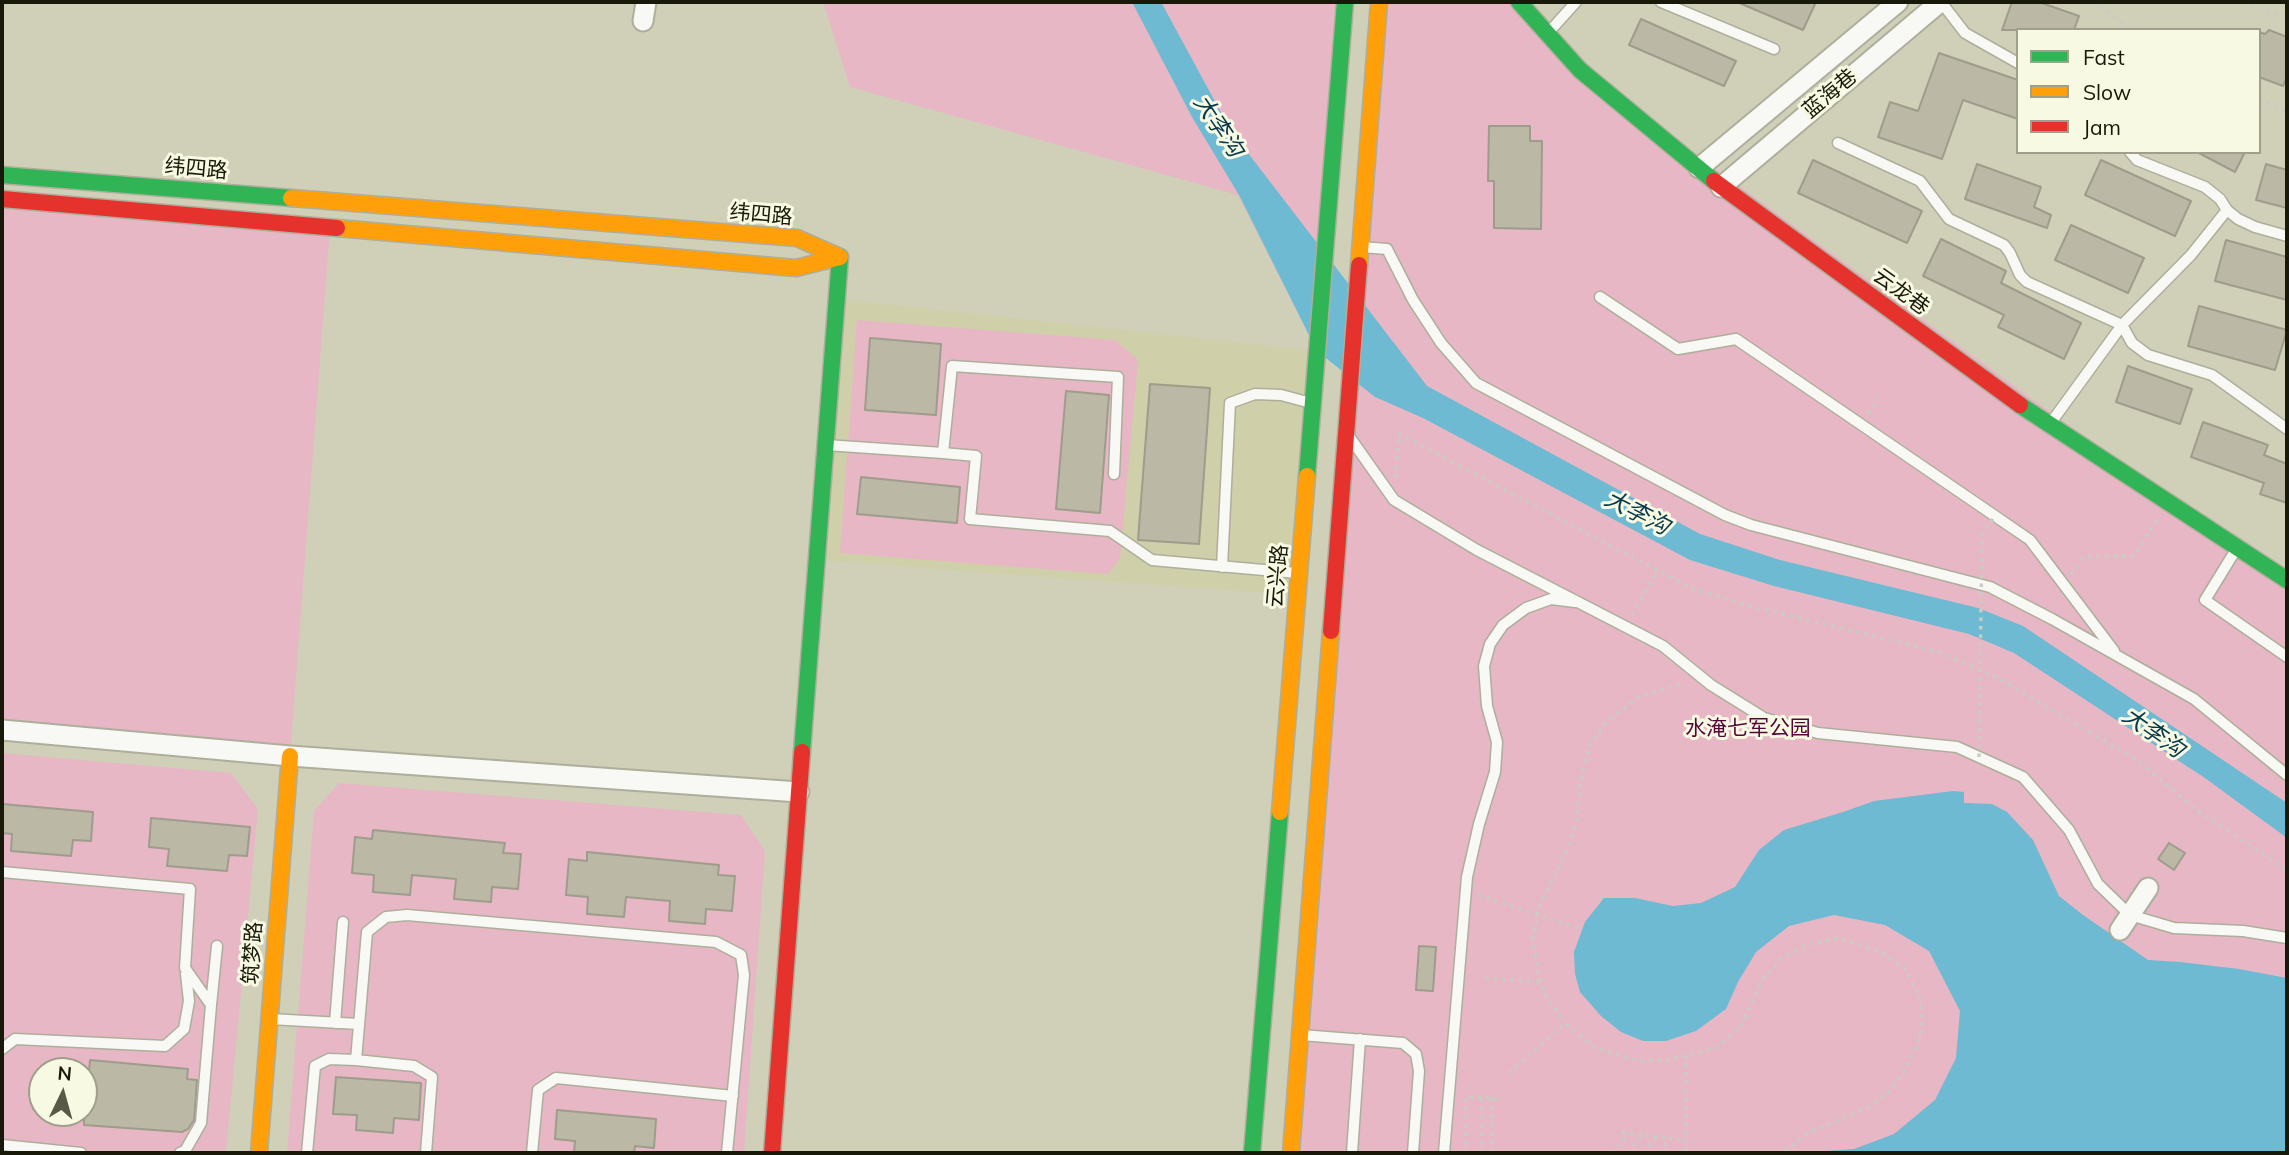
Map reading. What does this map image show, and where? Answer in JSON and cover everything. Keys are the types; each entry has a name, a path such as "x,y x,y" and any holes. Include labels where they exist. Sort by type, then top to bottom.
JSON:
{"street":[{"name":"云兴路","path":"1252,1153 1345,2"},
{"path":"1291,1153 1380,2"},
{"name":"云龙巷","path":"1519,2 1580,70 1721,187 2011,399 2287,580"},
{"name":"蓝海巷","path":"1699,168 1898,2"},
{"name":"蓝海巷","path":"1721,187 1940,2"},
{"name":"纬四路","path":"2,175 797,238 840,257"},
{"path":"2,199 796,268 840,257 772,1153"},
{"path":"2,730 290,756 799,792"},
{"name":"筑梦路","path":"259,1153 290,756"},
{"path":"2125,923 2148,888"}],"lane":[{"path":"1548,34 1576,2"},
{"path":"1661,2 1774,49"},
{"path":"1940,2 1965,33 2016,61"},
{"path":"1838,143 1920,181 1949,219 2004,245 2020,275 2027,282 2122,325 2132,343 2148,355 2212,375 2287,429"},
{"path":"2132,154 2137,160 2205,187 2238,219 2287,236"},
{"path":"2050,424 2122,325 2191,254 2227,209"},
{"path":"1360,254 1387,249 1413,300 1441,343 1476,383 1725,515 1751,525 1990,586 2194,699 2287,775"},
{"path":"1600,297 1678,349 1736,339 2030,540 2118,656"},
{"path":"943,453 952,366 1118,377 1114,474"},
{"path":"1222,567 1230,402 1255,394 1281,395 1313,403"},
{"path":"1346,433 1394,500 1477,550 1663,646 1703,678 1764,718 1818,733 1957,747 2023,777 2069,830 2098,884 2125,923 2243,931 2287,938"},
{"path":"826,445 976,456 970,519 1110,531 1152,560 1299,574"},
{"path":"2238,548 2205,600 2287,657"},
{"path":"1444,1153 1467,877 1495,772 1497,742 1487,706 1484,666 1490,644 1503,625 1526,608 1551,599 1582,603"},
{"path":"2,872 190,889 185,968 190,1001 184,1028 165,1046 15,1039 2,1049"},
{"path":"356,1060 367,932 386,916 407,915 716,942 741,955 744,975 727,1153"},
{"path":"335,1023 343,922"},
{"path":"180,1153 185,1151 201,1123 217,946"},
{"path":"185,968 211,1005"},
{"path":"269,1018 359,1024"},
{"path":"1300,1035 1402,1043 1416,1054 1419,1071 1413,1153"},
{"path":"1352,1153 1360,1040"},
{"path":"307,1153 315,1066 329,1059 414,1066 432,1077 426,1153"},
{"path":"532,1153 538,1090 556,1078 733,1096"},
{"path":"2,1145 81,1153"}],"path":[{"path":"2092,2 2129,28"},
{"path":"2243,2 2287,17"},
{"path":"2261,99 2287,112"},
{"path":"1394,500 1399,434 1693,589 1754,607 1939,652 1998,678 2137,760 2197,810 2287,870"},
{"path":"2063,583 2084,557 2134,556 2162,513"},
{"path":"1979,757 1982,535 1995,516"},
{"path":"1625,626 1658,570"},
{"path":"1703,678 1639,697 1608,720 1590,744 1580,783 1577,820 1566,852 1539,907 1534,940 1540,982 1549,1001 1565,1023 1595,1048 1642,1061 1668,1060 1719,1047 1741,1026 1763,979 1781,959 1807,945 1839,938 1880,951 1904,968 1916,989 1921,1005 1922,1025 1918,1044 1891,1090 1869,1107 1807,1133 1783,1153"},
{"path":"1466,892 1583,929"},
{"path":"1485,978 1540,982"},
{"path":"1509,1073 1565,1023"},
{"path":"1686,1055 1686,1153"},
{"path":"1465,1153 1466,1097 1482,1097 1494,1098 1492,1153"},
{"path":"1481,1153 1482,1097"},
{"path":"1622,1132 1686,1140"},
{"path":"1612,1153 1630,1133"},
{"path":"1628,1153 1643,1135"},
{"path":"1643,1153 1657,1136"},
{"path":"1659,1153 1670,1138"}],"shaded area":[{"path":"837,299 1317,351 1298,595 817,560"}],"green space":[{"path":"823,2 1345,2 1317,351 1238,195 850,87"},
{"name":"水淹七军公园","path":"1379,2 1519,2 1580,70 2287,584 2287,1153 1291,1153"},
{"path":"2,199 330,228 290,756 2,730"},
{"path":"857,320 1115,340 1138,360 1120,559 1108,574 840,553"},
{"path":"2,753 231,773 258,809 226,1153 2,1153"},
{"path":"339,783 741,815 765,851 744,1153 287,1153 314,811"}],"water":[{"name":"大李沟","path":"1132,2 1161,2 1231,131 1427,386 1700,534 1780,560 1978,608 2023,626 2287,803 2287,838 2205,778 2014,653 1969,634 1774,586 1690,560 1423,418 1375,397 1317,351 1239,195 1192,117"},
{"path":"1964,792 1964,803 1992,804 2007,812 2033,840 2059,896 2148,960 2239,969 2287,978 2287,1153 1823,1153 1854,1149 1894,1134 1935,1100 1956,1058 1960,1011 1929,951 1885,925 1834,915 1789,926 1756,952 1726,1009 1696,1031 1666,1041 1643,1041 1621,1032 1601,1016 1580,992 1575,974 1574,952 1585,922 1604,898 1635,898 1673,906 1701,903 1735,887 1759,850 1784,830 1874,801"}],"building":[{"path":"1737,2 1816,2 1803,30"},
{"path":"2012,2 2039,2 2079,16 2075,28 2002,30"},
{"path":"1641,19 1736,61 1724,86 1629,45"},
{"path":"2269,30 2287,37 2287,76 2283,86 2261,78 2261,33 2265,34"},
{"path":"1939,53 2016,79 2016,118 1963,100 1942,159 1878,137 1890,102 1918,111"},
{"path":"1489,126 1530,126 1530,141 1542,141 1541,229 1494,228 1494,181 1488,181"},
{"path":"2201,154 2244,154 2235,172"},
{"path":"1813,160 1922,211 1907,243 1798,193"},
{"path":"2101,160 2191,201 2175,236 2085,195"},
{"path":"1977,164 2041,187 2034,207 2051,215 2047,228 1965,199"},
{"path":"2266,164 2287,170 2287,208 2256,200"},
{"path":"2071,225 2144,258 2128,293 2055,260"},
{"path":"1941,239 2006,271 2001,283 2081,323 2064,359 1998,327 2004,315 1923,276"},
{"path":"2226,240 2287,257 2287,300 2215,281"},
{"path":"2199,306 2287,330 2275,370 2188,346"},
{"path":"870,338 941,344 936,415 865,410"},
{"path":"2128,366 2192,389 2180,424 2116,402"},
{"path":"1150,384 1210,388 1199,544 1138,540"},
{"path":"1066,391 1109,395 1100,513 1056,509"},
{"path":"2203,422 2268,445 2264,455 2287,464 2287,503 2260,494 2264,483 2191,457"},
{"path":"861,477 960,487 957,523 857,514"},
{"path":"2,804 93,812 91,841 73,840 71,856 11,851 12,834 2,833"},
{"path":"151,818 250,827 247,856 229,855 227,871 167,866 169,849 149,847"},
{"path":"373,830 505,843 503,853 521,854 518,889 492,887 491,902 454,899 456,879 412,875 410,895 373,892 374,875 352,873 355,837 372,839"},
{"path":"2169,843 2185,853 2174,870 2158,859"},
{"path":"587,852 719,865 718,875 735,876 732,911 706,909 705,924 669,921 670,901 626,897 624,917 587,914 588,897 566,895 569,859 587,861"},
{"path":"1419,946 1436,947 1433,991 1416,990"},
{"path":"98,1061 188,1069 187,1079 197,1080 194,1120 188,1129 182,1132 98,1126"},
{"path":"336,1077 421,1083 419,1120 394,1118 393,1133 356,1130 357,1115 333,1114"},
{"path":"557,1110 656,1119 654,1148 635,1146 634,1153 574,1153 575,1141 555,1139"}],"traffic: fast":[{"path":"1307,476 1345,2"},
{"path":"1519,2 1580,70 1714,181"},
{"path":"2,175 291,198"},
{"path":"802,752 840,257"},
{"path":"2020,405 2287,580"},
{"path":"1252,1153 1280,812"}],"traffic: slow":[{"path":"1359,265 1379,2"},
{"path":"291,198 797,238 840,257"},
{"path":"337,228 796,268 840,257"},
{"path":"1280,812 1307,476"},
{"path":"1291,1153 1331,631"},
{"path":"259,1153 290,756"}],"traffic: jam":[{"path":"1714,181 2020,405"},
{"path":"2,199 337,228"},
{"path":"1331,631 1359,265"},
{"path":"772,1153 802,752"}]}
